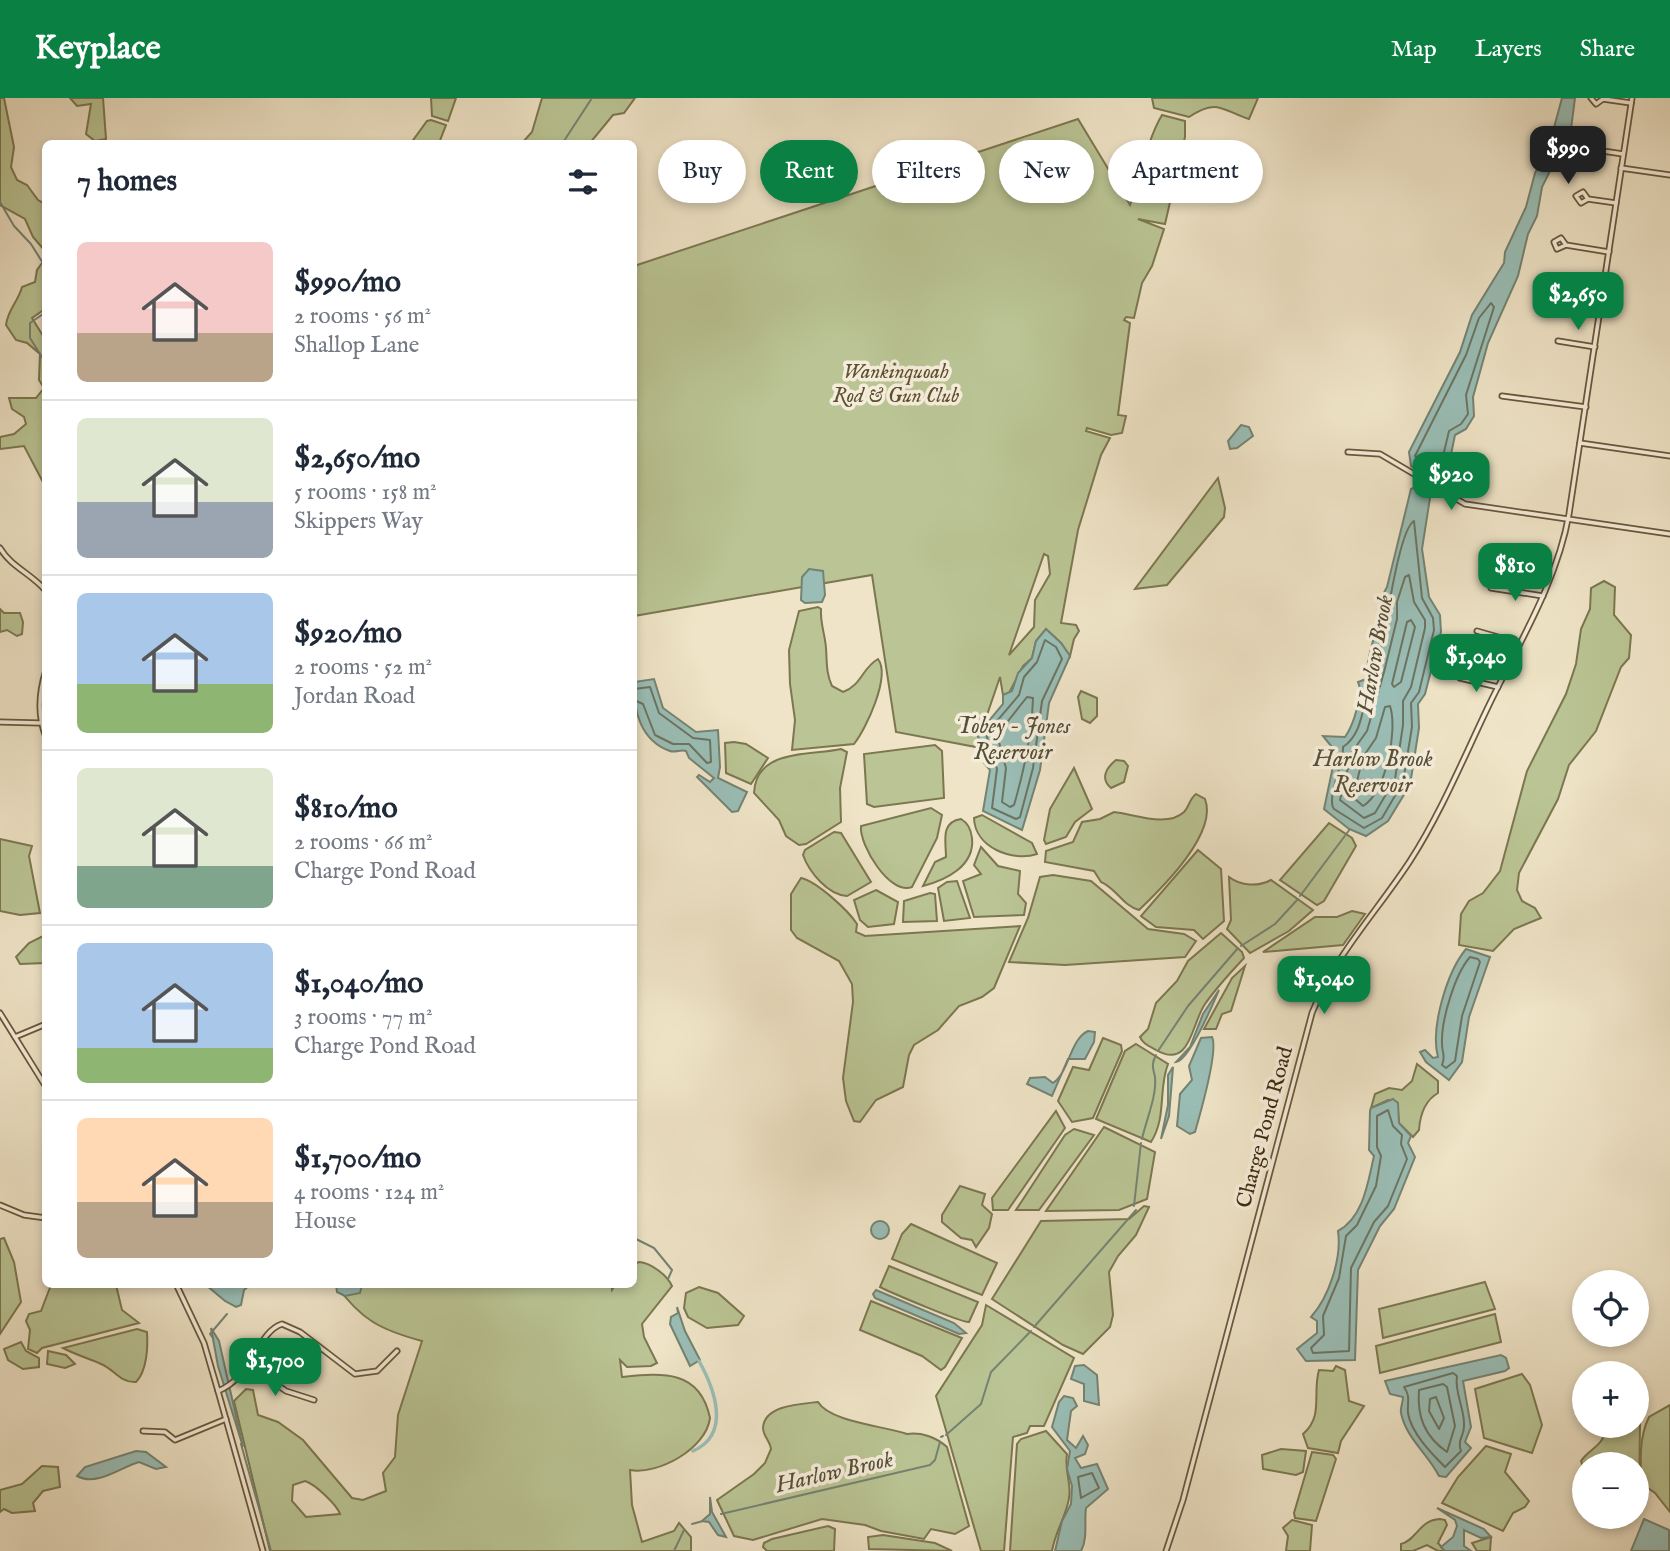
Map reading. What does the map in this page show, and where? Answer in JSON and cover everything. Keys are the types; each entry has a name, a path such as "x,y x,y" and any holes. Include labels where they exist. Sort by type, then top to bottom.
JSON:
{"street":[{"path":"1591,98 1596,104 1602,99 1631,101"},
{"name":"Charge Pond Road","path":"1166,1551 1183,1500 1312,1013 1341,955 1421,843 1558,561 1569,519 1631,101"},
{"path":"1596,150 1623,154"},
{"path":"1621,168 1670,175"},
{"path":"1588,199 1616,203"},
{"path":"1566,245 1609,252"},
{"path":"1558,341 1595,347"},
{"path":"1502,396 1586,407"},
{"path":"1580,443 1670,456"},
{"path":"1348,452 1380,454 1465,504 1670,534"},
{"path":"0,548 7,560 35,578 42,586"},
{"path":"1491,588 1543,596"},
{"path":"1477,631 1520,643"},
{"path":"1460,678 1498,687"},
{"path":"42,691 42,728"},
{"path":"0,722 40,723"},
{"path":"0,1013 42,1081"},
{"path":"15,1037 42,1026"},
{"path":"0,1205 24,1215 42,1217"},
{"path":"178,1288 204,1343 263,1551"},
{"path":"218,1391 231,1386 249,1365 272,1330 282,1324 300,1332 355,1374 377,1371 397,1351"},
{"path":"249,1365 286,1391 313,1400"},
{"path":"143,1432 164,1432 175,1440 226,1419"}],"green space":[{"path":"0,98 4,98 14,147 11,167 17,180 27,185 42,202 42,248 33,237 25,219 0,205"},
{"path":"70,98 103,98 106,139 94,140 86,134 91,104 77,106"},
{"path":"431,98 456,98 448,121 432,116"},
{"path":"542,98 635,98 624,113 613,115 592,140 525,140 532,132"},
{"path":"1152,98 1258,98 1249,119 1226,109 1213,107 1189,117 1154,108"},
{"name":"Wankinquoah Rod & Gun Club","path":"1162,115 1185,121 1184,140 1151,140"},
{"name":"Wankinquoah Rod & Gun Club","path":"1078,119 1091,140 1015,140"},
{"path":"427,121 446,125 440,140 413,140"},
{"name":"Wankinquoah Rod & Gun Club","path":"999,145 999,203 1094,203 1094,145 1108,169 1108,203 1170,203 1165,224 1138,219 1164,229 1152,266 1142,283 1134,318 1126,317 1124,320 1130,323 1118,415 1126,416 1122,433 1111,435 1087,428 1086,431 1110,438 1101,455 1078,530 1061,623 1076,625 1079,631 1070,656 1046,629 1036,641 1032,658 1023,666 1009,693 1003,695 1000,677 976,747 896,732 872,575 637,615 637,265 824,203 858,203 858,192 872,187 872,203 985,203 985,150","holes":["1044,554 1048,556 1050,574 1035,600 1034,627 1009,655"]},
{"path":"42,263 42,311 32,318 42,334 42,385 39,380 40,354 27,343 16,340 6,325 22,287 35,282 37,270"},
{"path":"42,390 42,480 24,446 0,449 0,437 14,434 26,424 24,417 12,409 9,398 36,398"},
{"path":"1218,478 1225,508 1224,517 1167,585 1135,589"},
{"path":"1604,581 1615,587 1614,615 1631,635 1629,658 1621,667 1596,731 1569,765 1558,799 1519,873 1517,890 1522,901 1535,908 1541,918 1514,929 1493,951 1459,945 1461,914 1469,901 1483,893 1500,871 1527,771 1566,694 1576,664 1581,629 1590,609 1591,588"},
{"path":"818,607 821,609 832,686 843,692 849,689 878,659 881,667 879,689 865,727 854,744 792,750 795,720 789,650 799,611"},
{"path":"0,609 4,613 20,613 23,622 22,634 17,636 7,630 0,632"},
{"path":"1081,691 1097,698 1097,716 1090,723 1082,719 1078,697"},
{"path":"725,743 746,744 768,758 751,784 726,773"},
{"path":"935,745 942,751 944,798 874,807 867,804 864,754"},
{"path":"841,749 847,752 840,788 841,822 806,844 799,845 786,836 779,820 754,793 757,778 764,768 774,761 801,754"},
{"path":"1116,760 1124,761 1128,766 1124,782 1111,788 1105,777 1109,766"},
{"path":"1074,768 1092,809 1075,822 1066,837 1046,844 1044,840 1050,809"},
{"path":"1196,794 1205,799 1207,813 1204,827 1186,859 1139,910 1128,905 1101,882 1094,871 1045,862 1046,851 1073,842 1082,822 1100,819 1114,812 1150,819 1169,819 1184,812"},
{"path":"931,808 942,815 937,838 912,887 903,888 886,877 870,856 861,826"},
{"path":"982,815 1032,843 1037,854 1017,856 988,845 976,828 974,818"},
{"path":"961,819 967,824 972,835 969,856 964,864 949,876 923,886 935,862 946,857 947,828 954,821"},
{"path":"1329,823 1352,838 1356,846 1324,901 1317,905 1280,880"},
{"path":"834,832 841,833 871,882 847,896 826,887 803,855 805,850"},
{"path":"0,839 32,846 29,856 40,913 20,915 0,911"},
{"path":"981,847 998,866 1020,871 1018,894 1026,903 1024,915 974,917 963,881 981,874 974,865"},
{"path":"1198,850 1221,869 1224,921 1203,939 1194,930 1156,927 1141,916"},
{"path":"1053,875 1091,881 1148,929 1184,934 1196,941 1185,957 1065,965 1009,962 1028,918 1040,877"},
{"path":"1229,877 1250,884 1271,880 1313,910 1289,931 1250,953 1227,929 1231,920"},
{"path":"801,878 815,884 839,904 857,924 856,932 865,936 1020,926 994,988 982,997 959,1006 938,1030 914,1045 909,1055 903,1087 876,1100 860,1122 854,1121 846,1101 843,1078 853,1002 852,984 839,961 797,938 791,930 791,894"},
{"path":"957,881 970,918 944,921 938,888 947,882"},
{"path":"876,890 898,902 894,924 868,927 860,920 854,900"},
{"path":"935,894 937,921 903,922 904,901"},
{"path":"1352,911 1365,914 1343,945 1263,952 1315,917 1337,917"},
{"path":"1221,933 1242,952 1244,958 1205,1004 1183,1050 1168,1055 1146,1045 1140,1037 1148,1029 1156,1003 1177,981 1188,961"},
{"path":"42,936 42,963 20,964 16,957 29,943"},
{"path":"1245,966 1231,1011 1222,1014 1216,1029 1204,1029 1232,978"},
{"path":"1103,1038 1121,1045 1122,1051 1093,1118 1072,1122 1058,1101 1073,1067 1089,1070"},
{"path":"1136,1044 1168,1064 1159,1123 1151,1142 1096,1119 1125,1051"},
{"path":"1417,1064 1438,1081 1438,1093 1426,1105 1419,1130 1413,1137 1399,1123 1397,1102 1388,1100 1371,1108 1375,1094 1389,1088 1402,1090 1412,1081"},
{"path":"1056,1111 1065,1128 1008,1210 993,1210 992,1198"},
{"path":"1104,1127 1155,1152 1147,1199 1119,1210 1046,1211"},
{"path":"1074,1129 1094,1135 1039,1210 1016,1210 1065,1135"},
{"path":"960,1186 985,1194 982,1205 992,1214 989,1228 976,1247 972,1240 961,1238 942,1222 942,1215"},
{"path":"1144,1206 1149,1207 1136,1235 1118,1256 1109,1272 1113,1315 1110,1327 1083,1354 1063,1345 992,1299 1041,1221 1129,1219"},
{"path":"911,1224 997,1263 982,1295 892,1259 902,1234"},
{"path":"4,1238 14,1262 21,1302 0,1334 0,1239"},
{"path":"639,1262 663,1274 672,1286 642,1324 644,1337 657,1363 651,1366 627,1367 620,1360 622,1377 665,1375 677,1378 698,1390 705,1402 710,1418 700,1440 679,1458 667,1464 630,1470 632,1505 642,1542 674,1531 679,1523 691,1537 691,1551 270,1551 234,1401 246,1389 253,1390 258,1415 278,1422 303,1440 352,1498 363,1500 386,1491 383,1473 395,1457 398,1415 422,1341 395,1333 373,1322 354,1307 338,1288 637,1288","holes":["305,1481 330,1500 340,1514 306,1517 292,1501 293,1485"]},
{"path":"889,1266 978,1302 969,1322 880,1287"},
{"path":"1485,1282 1495,1309 1383,1338 1379,1309"},
{"path":"699,1287 718,1293 744,1316 738,1325 707,1328 688,1317 684,1308 686,1293"},
{"path":"50,1288 117,1288 122,1310 139,1323 42,1348 37,1353 28,1349 30,1330 26,1321 29,1314 41,1311"},
{"path":"871,1301 962,1338 945,1367 941,1370 922,1356 860,1330"},
{"path":"986,1305 1074,1358 1044,1426 1030,1426 1027,1433 1013,1437 1004,1551 981,1551 936,1396 982,1325"},
{"path":"1495,1314 1501,1342 1380,1373 1376,1346"},
{"path":"137,1329 147,1332 147,1345 145,1365 136,1382 121,1378 106,1366 63,1348"},
{"path":"21,1342 26,1351 39,1358 39,1367 23,1369 8,1360 4,1349"},
{"path":"48,1351 66,1355 75,1364 65,1368 47,1364"},
{"path":"1336,1366 1345,1370 1349,1401 1364,1406 1341,1441 1338,1453 1308,1448 1303,1434 1315,1412 1319,1370 1333,1371"},
{"path":"1522,1374 1530,1385 1542,1425 1532,1453 1484,1438 1475,1389"},
{"path":"818,1402 824,1409 845,1419 907,1434 928,1436 947,1447 969,1526 955,1534 931,1529 924,1539 881,1531 865,1525 822,1519 753,1540 734,1536 717,1500 765,1463 771,1449 763,1431 765,1420 776,1410"},
{"path":"1670,1405 1670,1512 1649,1489 1649,1452 1641,1452 1642,1438 1649,1438 1649,1417"},
{"path":"1046,1431 1067,1454 1070,1493 1068,1504 1052,1551 1010,1551 1017,1444 1021,1439"},
{"path":"1603,1438 1640,1438 1640,1452 1590,1452"},
{"path":"1486,1446 1511,1454 1505,1472 1529,1501 1525,1507 1513,1513 1503,1531 1442,1503 1458,1477"},
{"path":"1281,1449 1306,1451 1303,1472 1296,1475 1263,1469 1262,1455"},
{"path":"1312,1452 1333,1455 1336,1459 1316,1521 1295,1518 1294,1513"},
{"path":"42,1466 58,1467 60,1487 43,1491 33,1503 35,1511 12,1513 4,1509 0,1512 0,1490 22,1484"},
{"path":"1292,1520 1312,1525 1310,1551 1286,1551 1288,1536 1283,1528"},
{"path":"1445,1520 1447,1525 1438,1543 1445,1551 1438,1551 1427,1545 1413,1551 1401,1551 1401,1544 1411,1539 1427,1523"},
{"path":"828,1526 835,1529 834,1551 767,1551 763,1547 764,1543 772,1539"},
{"path":"883,1535 935,1543 952,1551 869,1549 868,1537"},
{"path":"1491,1537 1490,1551 1477,1551 1472,1543"}],"water":[{"path":"1562,98 1575,98 1571,129 1542,187 1537,216 1528,234 1518,276 1488,343 1473,397 1474,416 1466,429 1455,435 1449,464 1441,480 1436,480 1411,466 1409,452 1460,352 1472,315 1504,263 1505,252 1526,207 1535,173 1549,146"},
{"path":"1241,425 1249,427 1253,436 1237,448 1230,449 1228,441"},
{"name":"Harlow Brook Reservoir","path":"1425,488 1430,498 1422,549 1429,597 1440,615 1441,632 1425,694 1418,704 1419,728 1410,785 1388,821 1366,836 1349,829 1324,809 1336,752 1323,736 1345,737 1354,718 1360,694 1358,682 1366,679 1383,596 1411,489"},
{"path":"809,569 823,571 825,595 822,602 805,603 801,600 802,577"},
{"name":"Tobey - Jones Reservoir","path":"1046,629 1070,656 1049,703 1040,770 1022,830 983,811 990,770 984,763 985,749 977,735 1003,704 1003,695 1012,691 1018,673 1032,658 1036,641"},
{"path":"654,679 663,708 696,732 718,730 718,778 747,792 738,811 732,812 697,777 699,775 710,782 714,778 689,758 686,751 670,751 652,740 637,714 637,682"},
{"path":"1466,949 1490,957 1469,1017 1462,1062 1449,1080 1426,1062 1420,1052 1425,1050 1433,1058 1438,1057 1438,1016 1452,972"},
{"path":"1219,990 1194,1042 1181,1059 1176,1062 1190,1047 1203,1014"},
{"path":"1088,1031 1095,1032 1094,1042 1085,1059 1069,1059 1082,1035"},
{"path":"1212,1037 1213,1055 1208,1083 1195,1132 1190,1134 1177,1126 1180,1094 1192,1080 1189,1066 1201,1038"},
{"path":"1173,1067 1169,1116 1161,1139 1168,1105 1168,1075"},
{"path":"1062,1073 1052,1096 1027,1084 1030,1078 1045,1077 1053,1083"},
{"path":"1393,1099 1398,1103 1399,1123 1411,1136 1408,1143 1415,1157 1394,1209 1380,1226 1358,1270 1355,1360 1306,1361 1297,1349 1317,1333 1317,1321 1311,1317 1333,1277 1338,1253 1338,1231 1354,1217 1367,1187 1374,1156 1369,1150 1370,1111 1371,1108"},
{"path":"880,1221 886,1224 889,1230 886,1236 880,1239 874,1236 871,1230 874,1224"},
{"path":"210,1288 246,1288 241,1305 236,1307"},
{"path":"336,1288 361,1288 360,1293 345,1296 337,1292"},
{"path":"876,1290 954,1323 966,1333 959,1334 875,1298 873,1294"},
{"path":"677,1307 685,1331 700,1360 690,1366 670,1324 671,1317 678,1313"},
{"path":"211,1328 219,1341 243,1447 218,1366"},
{"path":"1501,1355 1506,1358 1509,1368 1505,1371 1463,1381 1471,1427 1465,1442 1471,1448 1446,1477 1439,1476 1404,1422 1401,1411 1403,1397 1390,1394 1385,1381"},
{"path":"1084,1365 1097,1375 1099,1405 1084,1401 1084,1384 1071,1379 1075,1366"},
{"path":"1064,1396 1073,1398 1077,1406 1071,1411 1067,1440 1076,1448 1083,1436 1088,1445 1085,1454 1075,1458 1081,1468 1097,1464 1108,1489 1086,1508 1085,1535 1081,1551 1055,1551 1062,1521 1071,1504 1072,1486 1067,1469 1070,1451 1052,1427 1059,1402"},
{"path":"136,1451 146,1452 166,1467 156,1469 139,1462 101,1478 85,1479 77,1476 85,1467"},
{"path":"710,1497 712,1512 726,1537 718,1535 709,1522 702,1521 710,1514"},
{"path":"1437,1508 1484,1529 1491,1537 1481,1538 1464,1530 1464,1546 1471,1551 1445,1551 1441,1547 1453,1537 1457,1526 1455,1520"},
{"path":"1649,1521 1669,1530 1669,1551 1631,1551 1640,1529 1649,1529"}],"waterway":[{"path":"565,140 592,98"},
{"path":"0,202 14,226 31,244 42,262"},
{"path":"42,315 30,323 30,338 42,357"},
{"name":"Harlow Brook","path":"1300,896 1350,829"},
{"name":"Harlow Brook","path":"1241,946 1275,924 1298,899"},
{"name":"Harlow Brook","path":"1158,1051 1188,1006 1238,948"},
{"name":"Harlow Brook","path":"1142,1139 1154,1092 1153,1064 1156,1055"},
{"name":"Harlow Brook","path":"1134,1206 1141,1143"},
{"name":"Harlow Brook","path":"1034,1327 1136,1210"},
{"path":"637,1240 654,1248 672,1270 668,1279"},
{"path":"213,1338 210,1334 227,1314"},
{"name":"Harlow Brook","path":"946,1435 981,1404 991,1372 1031,1331"},
{"path":"693,1451 705,1443 716,1422 714,1397 699,1361"},
{"name":"Harlow Brook","path":"721,1514 930,1465 935,1460 940,1442"},
{"path":"241,1444 271,1551"},
{"name":"Harlow Brook","path":"692,1524 703,1521"},
{"name":"Harlow Brook","path":"674,1551 684,1530"}]}
